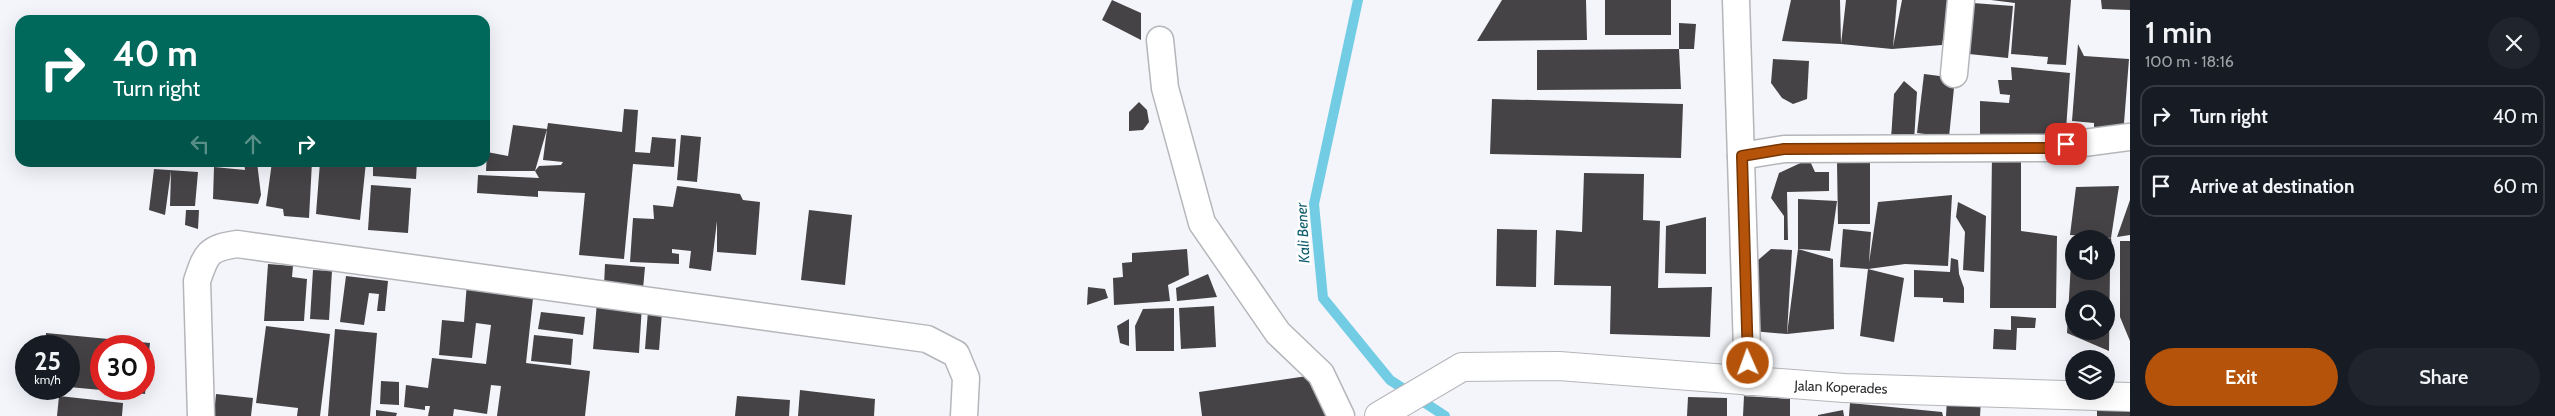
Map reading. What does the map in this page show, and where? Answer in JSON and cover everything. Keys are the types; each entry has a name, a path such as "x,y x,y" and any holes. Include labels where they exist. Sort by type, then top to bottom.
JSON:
{"street":[{"path":"1736,0 1748,382"},
{"path":"1954,74 1961,0"},
{"path":"1160,40 1165,88 1202,223 1278,334 1321,374 1341,416"},
{"path":"1742,156 1784,149 2046,148 2130,137"},
{"path":"201,416 197,281 204,261 217,247 237,244 927,339 956,354 966,378 964,416"},
{"name":"Jalan Koperades","path":"1379,416 1462,367 1559,366 1844,388 2130,397"}],"building":[{"path":"1112,0 1141,13 1141,40 1102,20"},
{"path":"1502,0 1586,0 1587,40 1477,41"},
{"path":"1605,0 1671,0 1671,35 1605,35"},
{"path":"1791,0 1840,0 1841,44 1782,41"},
{"path":"1846,0 1897,0 1893,47 1902,0 1951,0 1942,45 1892,49 1841,44"},
{"path":"1991,0 2071,0 2066,65 2047,64 2048,57 2011,54 2015,3"},
{"path":"2101,0 2130,0 2130,10 2102,9"},
{"path":"1973,3 2013,6 2008,58 1959,53"},
{"path":"1679,23 1696,24 1694,49 1679,49"},
{"path":"2078,44 2084,56 2129,59 2123,136 2094,134 2094,123 2072,121"},
{"path":"1679,49 1681,89 1537,90 1537,50"},
{"path":"1773,59 1809,61 1807,99 1793,104 1782,98 1771,83"},
{"path":"2011,67 2070,73 2065,144 1980,142 1980,101 2009,103 2010,95 2000,94 1998,80 2012,80"},
{"path":"1924,74 1955,78 1949,137 1917,133"},
{"path":"1904,81 1917,92 1914,141 1891,139 1894,94"},
{"path":"1492,99 1683,104 1681,158 1490,154"},
{"path":"1139,102 1147,110 1149,122 1143,130 1129,131 1129,112"},
{"path":"624,109 638,110 635,152 650,153 652,137 676,139 674,167 633,164 624,259 579,255 585,193 538,191 538,197 477,193 478,175 539,178 535,171 539,166 561,165 563,162 543,160 548,123 622,132"},
{"path":"513,125 547,129 535,171 486,171 486,167 490,167 490,153 508,156"},
{"path":"681,135 701,137 697,182 677,180"},
{"path":"1992,155 2021,155 2021,231 2057,236 2056,308 1990,308"},
{"path":"1809,159 1815,172 1829,172 1829,191 1787,192 1788,240 1784,240 1784,216 1771,198 1779,173"},
{"path":"1837,162 1870,162 1870,224 1838,224"},
{"path":"214,167 245,170 245,167 258,167 261,195 258,204 213,199"},
{"path":"271,167 312,167 309,218 284,216 283,209 266,206"},
{"path":"320,167 365,167 360,220 316,214"},
{"path":"373,167 417,167 416,179 373,176"},
{"path":"154,169 198,172 195,206 170,206 171,171 165,215 149,210"},
{"path":"1584,173 1644,174 1643,220 1660,221 1658,288 1712,287 1710,337 1610,334 1611,286 1554,285 1556,230 1582,232"},
{"path":"371,185 411,188 408,233 368,230"},
{"path":"677,186 740,194 743,200 760,202 756,255 717,252 717,221 711,271 689,268 691,251 672,249 672,253 679,254 679,264 630,262 633,218 654,219 653,205 673,207"},
{"path":"2119,186 2112,230 2071,230 2076,187"},
{"path":"1952,195 1948,266 1905,264 1868,269 1840,267 1843,229 1871,232 1869,263 1878,202"},
{"path":"1798,199 1837,201 1830,251 1798,249"},
{"path":"2130,200 2130,235 2117,237"},
{"path":"1958,202 1986,216 1984,272 1963,270 1965,232 1956,217"},
{"path":"186,210 199,210 198,229 185,225"},
{"path":"809,210 852,215 845,285 801,280"},
{"path":"1706,217 1706,274 1665,273 1666,226"},
{"path":"1497,229 1537,230 1536,287 1496,286"},
{"path":"2120,241 2130,241 2130,341 2120,317"},
{"path":"1187,249 1189,275 1168,285 1170,301 1114,305 1113,278 1123,277 1122,263 1132,262 1132,253"},
{"path":"1771,249 1792,250 1787,334 1752,331 1757,261"},
{"path":"1798,249 1833,259 1834,329 1787,334"},
{"path":"1951,258 1958,260 1959,274 1964,288 1964,303 1943,302 1943,298 1914,297 1914,270 1950,272"},
{"path":"268,264 293,266 292,277 307,279 304,321 264,321"},
{"path":"605,264 645,267 643,289 604,286"},
{"path":"1868,269 1904,278 1894,342 1860,336"},
{"path":"313,270 332,271 329,320 310,319"},
{"path":"1208,274 1217,297 1177,301 1176,288"},
{"path":"346,276 388,281 385,311 377,311 379,294 369,293 364,325 340,322"},
{"path":"2070,280 2110,280 2110,290 2069,290"},
{"path":"467,282 534,289 526,363 590,371 585,416 497,416 501,386 491,385 487,414 454,409 453,416 428,416 430,406 425,406 425,410 404,407 406,385 428,388 432,358 486,364 491,325 476,323 472,358 439,355 442,320 464,322"},
{"path":"1088,287 1105,289 1108,298 1087,305"},
{"path":"597,302 642,305 639,353 593,349"},
{"path":"1214,306 1216,347 1181,349 1179,308"},
{"path":"1174,308 1174,351 1136,351 1135,326 1143,309"},
{"path":"648,311 662,312 659,350 645,349"},
{"path":"541,312 585,317 583,335 538,329"},
{"path":"2011,316 2036,318 2035,328 2017,328 2016,350 1993,349 1994,329 2011,330"},
{"path":"1129,319 1129,346 1120,343 1117,326"},
{"path":"266,326 330,334 320,416 297,416 298,408 256,403"},
{"path":"335,329 377,333 370,416 328,416"},
{"path":"46,333 67,335 46,335"},
{"path":"534,335 573,339 571,365 531,361"},
{"path":"80,336 90,337 90,389 80,388"},
{"path":"2083,340 2109,340 2109,350"},
{"path":"1321,374 1326,416 1202,416 1199,392"},
{"path":"381,381 399,382 399,405 380,404"},
{"path":"800,390 875,399 874,416 798,416"},
{"path":"216,394 253,398 251,416 214,416"},
{"path":"737,396 790,400 789,416 735,416"},
{"path":"1744,396 1790,399 1790,416 1743,416"},
{"path":"1688,397 1727,398 1727,416 1687,416"},
{"path":"80,398 123,403 122,416 57,416 59,400 80,400"},
{"path":"1947,399 1981,400 1980,416 1946,416"},
{"path":"1850,403 1942,412 1943,416 1849,416"},
{"path":"2097,403 2130,403 2130,416 2097,416"},
{"path":"376,410 397,413 396,416 376,416"},
{"path":"1843,410 1844,416 1818,416 1818,415"}],"waterway":[{"name":"Kali Bener","path":"1358,0 1314,204 1323,298 1390,380 1445,416"}],"route":[{"path":"1748,363 1742,156 1784,149 1895,147 2046,148 2066,144"}]}
